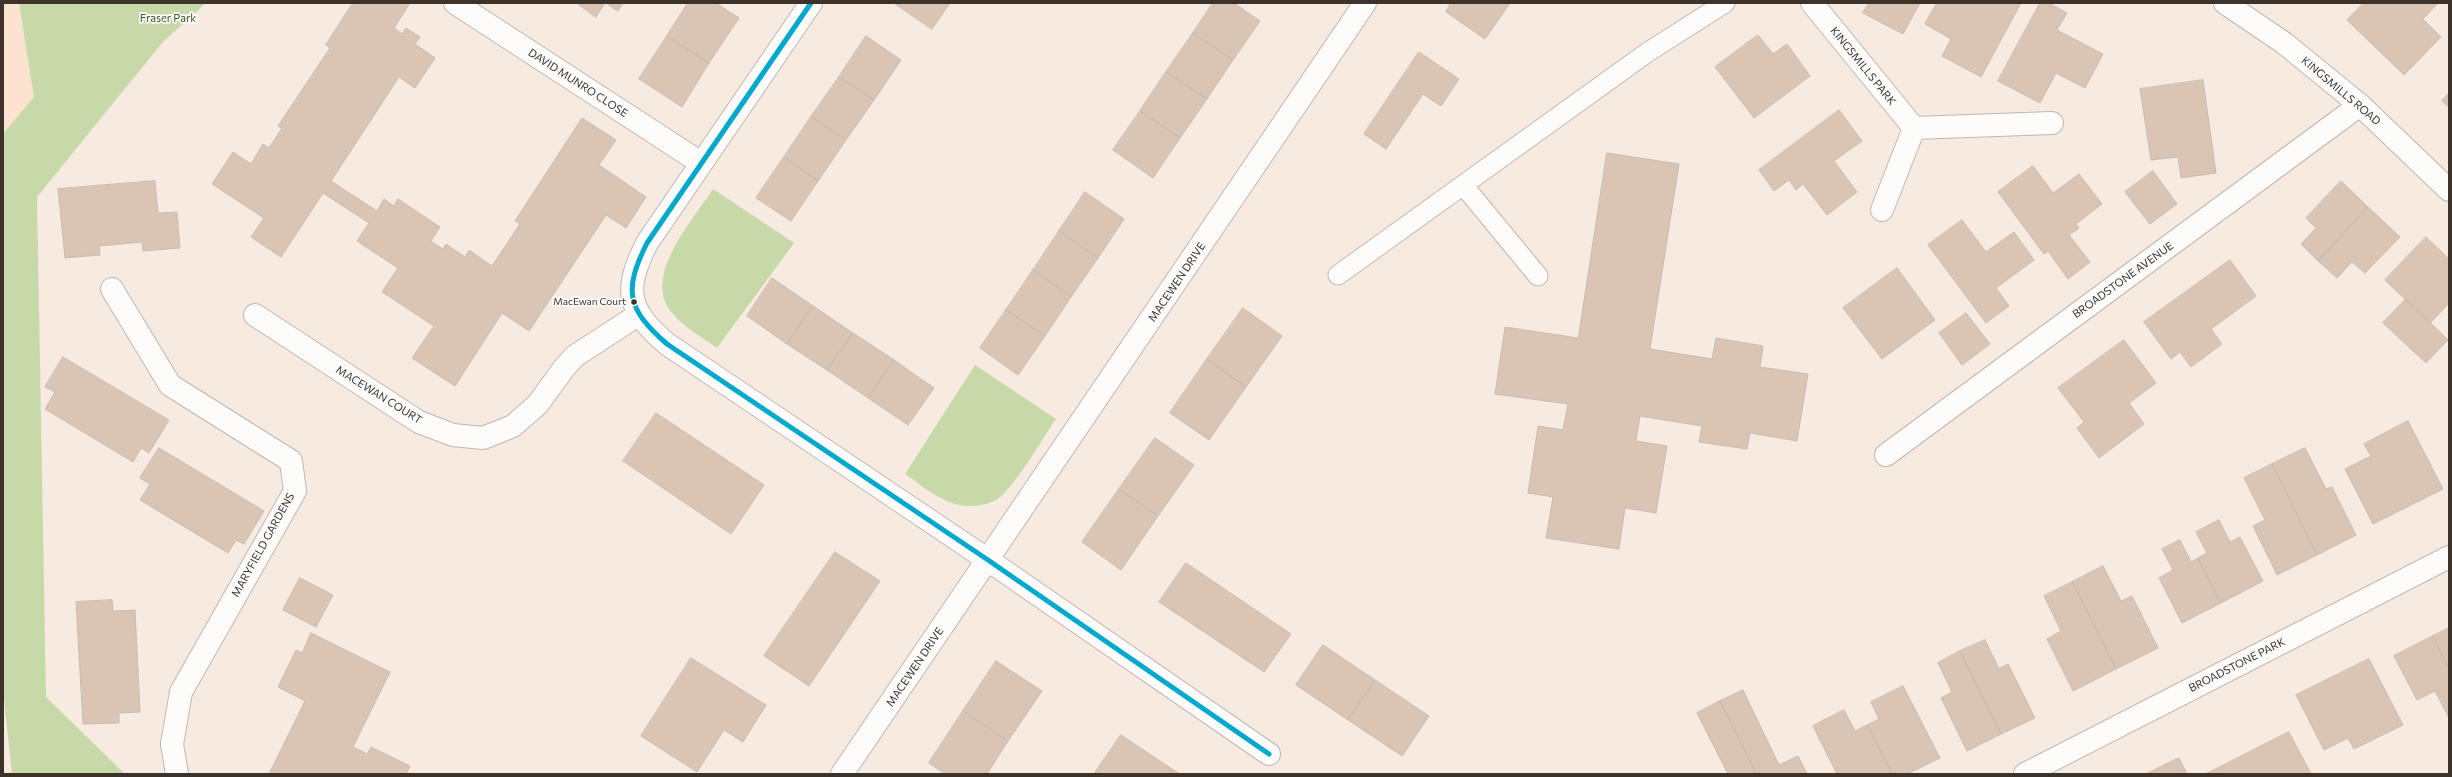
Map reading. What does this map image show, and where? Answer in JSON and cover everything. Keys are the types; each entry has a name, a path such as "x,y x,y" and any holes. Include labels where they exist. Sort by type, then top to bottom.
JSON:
{"street":[{"name":"DAVID MUNRO CLOSE","path":"455,3 701,163"},
{"path":"811,3 647,242 636,265 632,284 634,307 638,315 648,328 666,344 988,560 1269,754"},
{"name":"MACEWEN DRIVE","path":"842,774 1365,3"},
{"name":"KINGSMILLS PARK","path":"1812,3 1914,128"},
{"name":"KINGSMILLS ROAD","path":"2225,3 2284,43 2360,105 2449,190"},
{"name":"BROADSTONE AVENUE","path":"1886,455 2360,105"},
{"path":"1882,210 1914,128 2052,123"},
{"name":"MARYFIELD GARDENS","path":"112,289 170,385 291,461 295,491 181,692 172,744 177,774"},
{"name":"MACEWAN COURT","path":"255,315 419,422 453,435 483,438 513,426 538,404 564,368 575,356 588,346 638,315"},
{"name":"BROADSTONE PARK","path":"2025,774 2449,557"}],"lane":[{"path":"1338,275 1648,52 1725,3"},
{"path":"1463,185 1538,276"}],"shaded area":[{"path":"3,3 19,3 34,97 3,134"}],"green space":[{"name":"Fraser Park","path":"19,3 206,3 162,43 37,197 46,697 125,774 12,774 3,690 3,134 34,97"},
{"path":"713,189 794,243 717,348 688,328 673,314 664,300 663,284 666,267 673,250"},
{"path":"975,365 1056,419 1027,464 1001,496 987,504 967,506 953,503 936,496 905,474"}],"building":[{"path":"353,3 410,3 394,28 402,34 406,28 420,37 415,44 435,58 415,88 399,77 331,181 377,211 384,199 394,206 398,199 440,227 431,241 443,249 446,244 465,257 469,250 492,266 520,224 515,221 582,118 616,140 599,165 646,197 626,228 606,215 529,331 502,313 455,386 412,358 434,326 382,292 398,268 357,241 369,223 323,193 281,257 251,237 264,218 212,184 233,152 251,164 263,144 269,148 282,128 278,126 330,48 326,45"},
{"path":"577,3 605,3 596,17"},
{"path":"606,3 623,3 618,11"},
{"path":"688,3 716,3 739,18 709,63 667,36"},
{"path":"894,3 950,3 932,29"},
{"path":"1213,3 1234,3 1260,21 1233,60 1193,33"},
{"path":"1451,3 1510,3 1485,39 1446,12"},
{"path":"1869,3 1920,3 1903,34 1863,13"},
{"path":"1937,3 2021,3 1981,77 1942,56 1951,39 1925,24"},
{"path":"2040,3 2049,3 2067,13 2057,30 2103,54 2085,88 2056,73 2040,103 1998,81"},
{"path":"2364,3 2438,3 2423,19 2441,37 2404,75 2347,20"},
{"path":"1193,33 1233,60 1207,99 1166,72"},
{"path":"1758,35 1773,54 1787,44 1810,76 1754,118 1715,67"},
{"path":"667,36 709,63 682,107 639,79"},
{"path":"866,36 901,60 874,100 839,77"},
{"path":"1419,52 1459,79 1441,106 1423,94 1386,149 1364,134"},
{"path":"1166,72 1207,99 1180,138 1140,111"},
{"path":"839,77 874,100 846,140 811,117"},
{"path":"2203,80 2216,173 2181,178 2178,157 2151,160 2140,89"},
{"path":"2449,93 2449,107 2442,101"},
{"path":"1839,110 1862,141 1834,161 1857,192 1827,215 1803,184 1796,190 1789,180 1774,191 1759,170"},
{"path":"1140,111 1180,138 1153,178 1113,150"},
{"path":"811,117 846,140 818,181 784,157"},
{"path":"1607,153 1679,164 1650,349 1712,359 1716,338 1763,346 1760,367 1808,374 1797,441 1750,433 1747,449 1699,442 1702,426 1640,416 1636,441 1667,446 1656,513 1625,508 1619,549 1546,538 1553,497 1528,493 1538,426 1563,430 1568,404 1495,394 1505,327 1578,338"},
{"path":"784,157 818,181 791,221 756,198"},
{"path":"2033,166 2053,193 2079,174 2102,204 2076,224 2079,228 2069,235 2090,262 2068,279 2048,251 2044,254 1998,192"},
{"path":"2153,171 2177,204 2150,224 2125,192"},
{"path":"155,181 158,213 177,212 180,248 143,251 142,242 99,246 100,255 65,258 58,189"},
{"path":"2341,181 2368,207 2318,261 2301,244 2316,228 2306,218"},
{"path":"1085,192 1124,219 1098,258 1059,231"},
{"path":"2368,207 2400,237 2365,273 2352,262 2337,278 2318,261"},
{"path":"1962,220 1986,252 2014,232 2034,260 1996,288 2009,306 1986,323 1928,245"},
{"path":"1059,231 1098,258 1071,297 1033,270"},
{"path":"2426,237 2449,259 2449,303 2430,323 2385,280"},
{"path":"2230,260 2256,296 2211,329 2222,344 2191,367 2180,352 2171,359 2144,322"},
{"path":"1897,268 1935,320 1882,359 1843,308"},
{"path":"1033,270 1071,297 1045,336 1006,310"},
{"path":"772,278 813,306 787,344 747,316"},
{"path":"2406,299 2448,340 2426,363 2383,323"},
{"path":"813,306 853,333 827,370 787,344"},
{"path":"1243,308 1282,336 1246,387 1207,359"},
{"path":"1006,310 1045,336 1018,375 980,348"},
{"path":"1966,313 1990,344 1962,365 1939,333"},
{"path":"853,333 894,360 868,398 827,370"},
{"path":"2124,340 2156,383 2129,403 2144,424 2099,458 2077,428 2084,422 2058,388"},
{"path":"63,357 169,420 149,453 141,448 133,462 45,409 55,392 45,387"},
{"path":"1207,359 1246,387 1209,440 1170,413"},
{"path":"894,360 934,388 908,425 868,398"},
{"path":"656,413 764,485 731,534 623,461"},
{"path":"2408,421 2443,489 2373,524 2345,469 2371,456 2364,444"},
{"path":"1155,438 1194,465 1158,516 1119,489"},
{"path":"159,448 264,511 244,544 236,540 228,553 140,500 150,484 140,478"},
{"path":"2305,448 2326,489 2332,487 2356,535 2317,555 2272,464"},
{"path":"2272,464 2317,555 2277,575 2253,526 2265,520 2244,478"},
{"path":"1119,489 1158,516 1121,570 1082,542"},
{"path":"2219,520 2230,542 2240,537 2263,581 2221,603 2198,558 2207,553 2196,532"},
{"path":"2180,540 2191,562 2198,558 2221,603 2182,623 2159,578 2173,570 2162,549"},
{"path":"835,552 880,581 809,686 764,656"},
{"path":"1186,563 1291,634 1264,672 1159,602"},
{"path":"2103,566 2121,601 2132,596 2158,648 2116,669 2072,582"},
{"path":"300,578 333,595 316,627 283,610"},
{"path":"2072,582 2116,669 2073,691 2047,639 2061,631 2044,596"},
{"path":"112,600 113,611 135,610 140,712 119,713 119,723 83,724 76,602"},
{"path":"2449,628 2449,668 2433,636"},
{"path":"311,633 390,672 353,747 367,754 371,747 410,766 406,774 269,774 305,701 278,687 296,650 302,653"},
{"path":"2433,636 2449,668 2449,718 2435,691 2417,700 2394,656"},
{"path":"1985,640 1999,669 2008,664 2035,718 2001,734 1960,651"},
{"path":"1323,645 1375,680 1348,720 1296,685"},
{"path":"1960,651 2001,734 1967,751 1941,698 1952,692 1938,663"},
{"path":"691,658 766,705 743,742 724,730 697,772 641,736"},
{"path":"2369,659 2403,725 2354,749 2348,738 2324,750 2296,695"},
{"path":"996,661 1042,691 1008,741 963,711"},
{"path":"1375,680 1429,716 1402,756 1348,720"},
{"path":"1903,686 1940,758 1907,774 1892,774 1867,725 1879,719 1871,702"},
{"path":"1743,690 1779,765 1798,756 1807,774 1756,774 1720,701"},
{"path":"1720,701 1756,774 1728,774 1697,713"},
{"path":"1844,710 1855,731 1867,725 1892,774 1837,774 1813,726"},
{"path":"963,711 1008,741 987,774 945,774 929,763"},
{"path":"2289,732 2311,774 2206,774"},
{"path":"1121,735 1172,769 1169,774 1094,774"},
{"path":"2179,758 2187,774 2146,774"},
{"path":"1172,769 1180,774 1169,774"}],"transit line":[{"path":"811,3 647,243 634,274 632,287 633,298 637,309 654,332 667,344 988,560 1269,754"}],"place":[{"name":"MacEwan Court","path":"634,302"}]}
